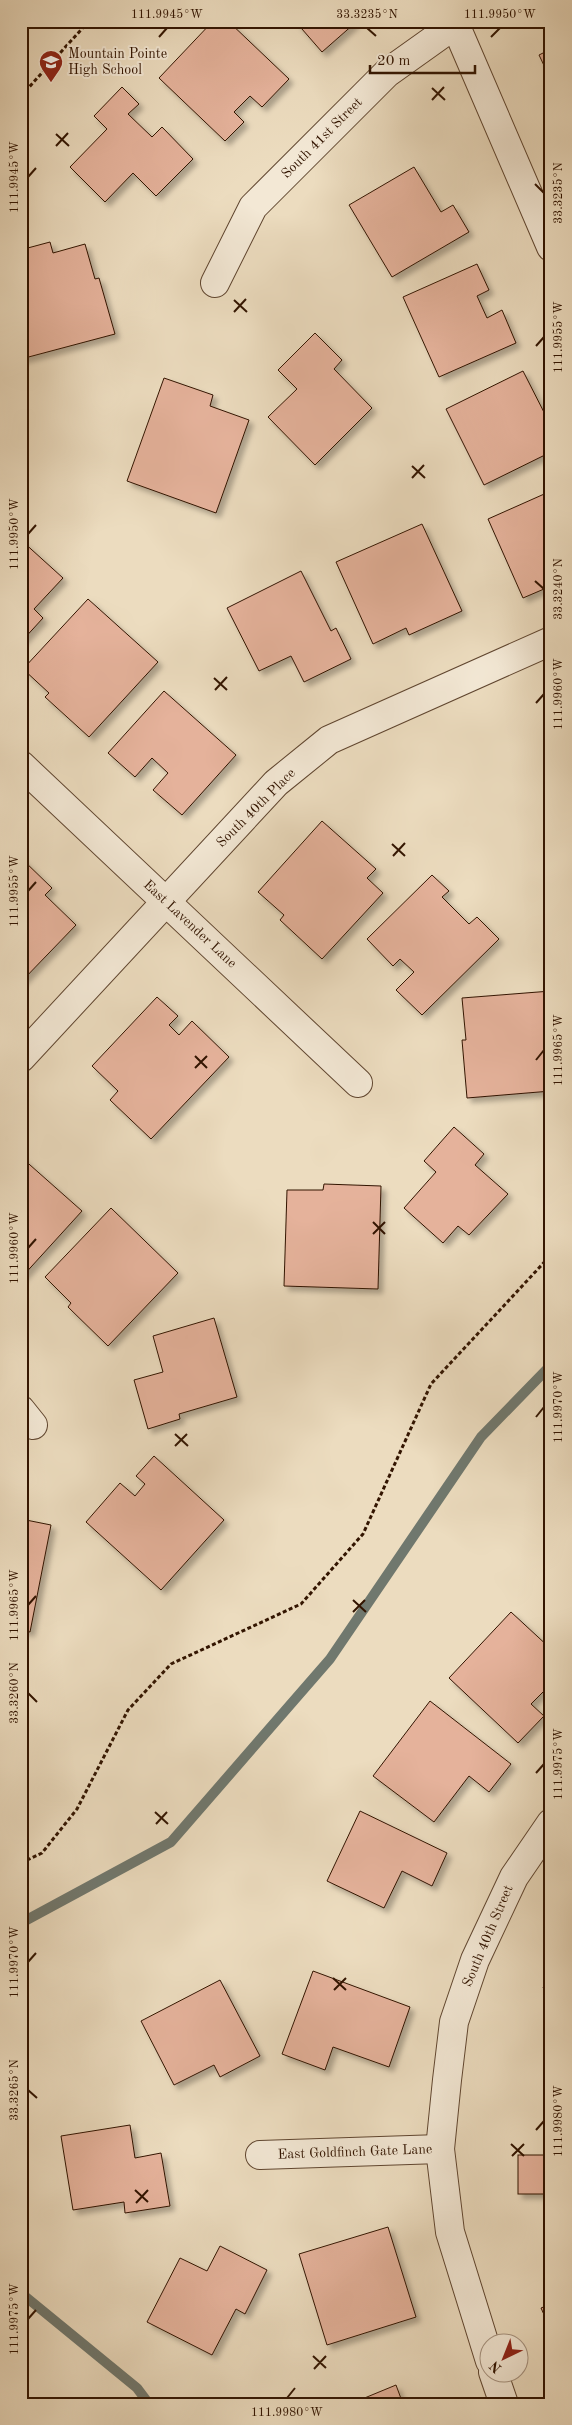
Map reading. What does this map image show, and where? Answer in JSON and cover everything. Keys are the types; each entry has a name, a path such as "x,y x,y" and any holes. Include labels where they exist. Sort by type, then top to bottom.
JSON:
{"street":[{"path":"457,23 551,247"},
{"name":"South 41st Street","path":"215,283 253,207 387,73 457,23"},
{"name":"South 40th Place","path":"21,1058 276,783 329,740 551,641"},
{"name":"East Lavender Lane","path":"21,765 358,1083"},
{"name":"South 40th Street","path":"440,2149 454,2022 475,1960 514,1878 551,1823"},
{"name":"East Goldfinch Gate Lane","path":"260,2155 440,2149 450,2232 481,2332"},
{"path":"496,2382 504,2404"}],"path":[{"path":"21,96 89,21"},
{"path":"21,1863 42,1853 77,1809 128,1710 171,1664 301,1604 363,1534 431,1384 551,1255"}],"building":[{"path":"213,21 228,21 289,79 262,107 250,96 234,112 244,122 225,141 159,78"},
{"path":"295,21 354,21 355,23 322,52"},
{"path":"551,49 551,80 539,55"},
{"path":"122,87 139,104 128,114 152,137 162,127 193,159 156,196 133,173 105,202 70,167 107,129 94,116"},
{"path":"414,167 441,212 453,205 469,232 392,277 349,205"},
{"path":"50,242 53,253 85,244 95,279 99,278 115,334 21,359 21,261 27,260 24,249"},
{"path":"477,264 489,290 477,296 487,318 502,310 516,343 439,377 403,297"},
{"path":"315,333 342,360 334,369 372,408 315,465 268,417 297,389 278,370"},
{"path":"523,371 551,426 551,452 484,485 446,409"},
{"path":"164,378 213,395 210,406 249,420 216,513 127,481"},
{"path":"551,491 551,586 523,598 488,519"},
{"path":"422,524 462,611 409,635 406,628 373,644 336,562"},
{"path":"21,540 63,578 34,609 43,618 21,642"},
{"path":"301,571 331,631 336,628 351,659 304,682 291,656 259,671 227,608"},
{"path":"88,599 158,662 89,737 45,697 49,693 23,669"},
{"path":"164,691 236,755 182,815 153,790 168,773 152,758 135,777 108,753"},
{"path":"322,821 376,869 367,878 383,893 322,959 280,920 284,915 258,892"},
{"path":"21,858 52,888 45,895 76,925 21,982"},
{"path":"432,875 449,891 442,897 469,924 477,917 499,939 422,1015 396,990 414,972 400,959 393,966 367,939"},
{"path":"551,991 551,1091 467,1098 462,1040 466,1040 462,998"},
{"path":"157,997 178,1016 169,1025 179,1035 192,1021 229,1057 151,1139 110,1100 118,1091 92,1066"},
{"path":"454,1127 484,1154 475,1165 508,1194 469,1235 458,1226 443,1243 404,1208 436,1172 424,1161"},
{"path":"21,1157 82,1211 21,1278"},
{"path":"324,1184 381,1186 378,1289 284,1286 287,1190 323,1190"},
{"path":"111,1208 178,1273 108,1346 68,1307 71,1303 45,1277"},
{"path":"214,1318 237,1397 179,1414 180,1419 148,1429 134,1380 163,1372 153,1336"},
{"path":"154,1456 224,1520 161,1590 86,1522 120,1483 135,1496 145,1484 136,1476"},
{"path":"21,1519 51,1525 30,1632 21,1630"},
{"path":"511,1612 551,1649 551,1698 544,1691 531,1704 544,1716 518,1743 449,1678"},
{"path":"430,1701 511,1764 489,1792 469,1776 434,1822 373,1776"},
{"path":"360,1811 447,1853 432,1886 402,1871 384,1908 327,1881"},
{"path":"551,1970 551,1991 543,1988"},
{"path":"313,1971 410,2007 389,2067 333,2047 325,2070 282,2054"},
{"path":"220,1980 260,2056 220,2077 214,2065 174,2085 141,2021"},
{"path":"130,2125 135,2158 161,2153 170,2206 125,2213 124,2202 73,2210 61,2136"},
{"path":"518,2155 551,2155 551,2194 518,2194"},
{"path":"388,2227 416,2317 327,2345 299,2254"},
{"path":"220,2246 267,2270 245,2314 236,2309 212,2355 147,2322 180,2258 207,2271"},
{"path":"551,2304 551,2330 541,2308"},
{"path":"396,2385 403,2404 350,2404"}],"waterway":[{"path":"21,1923 171,1842 330,1659 481,1437 551,1365"},
{"path":"21,2293 137,2388 149,2404"}],"place":[{"name":"Mountain Pointe High School","path":"51,83"}]}
